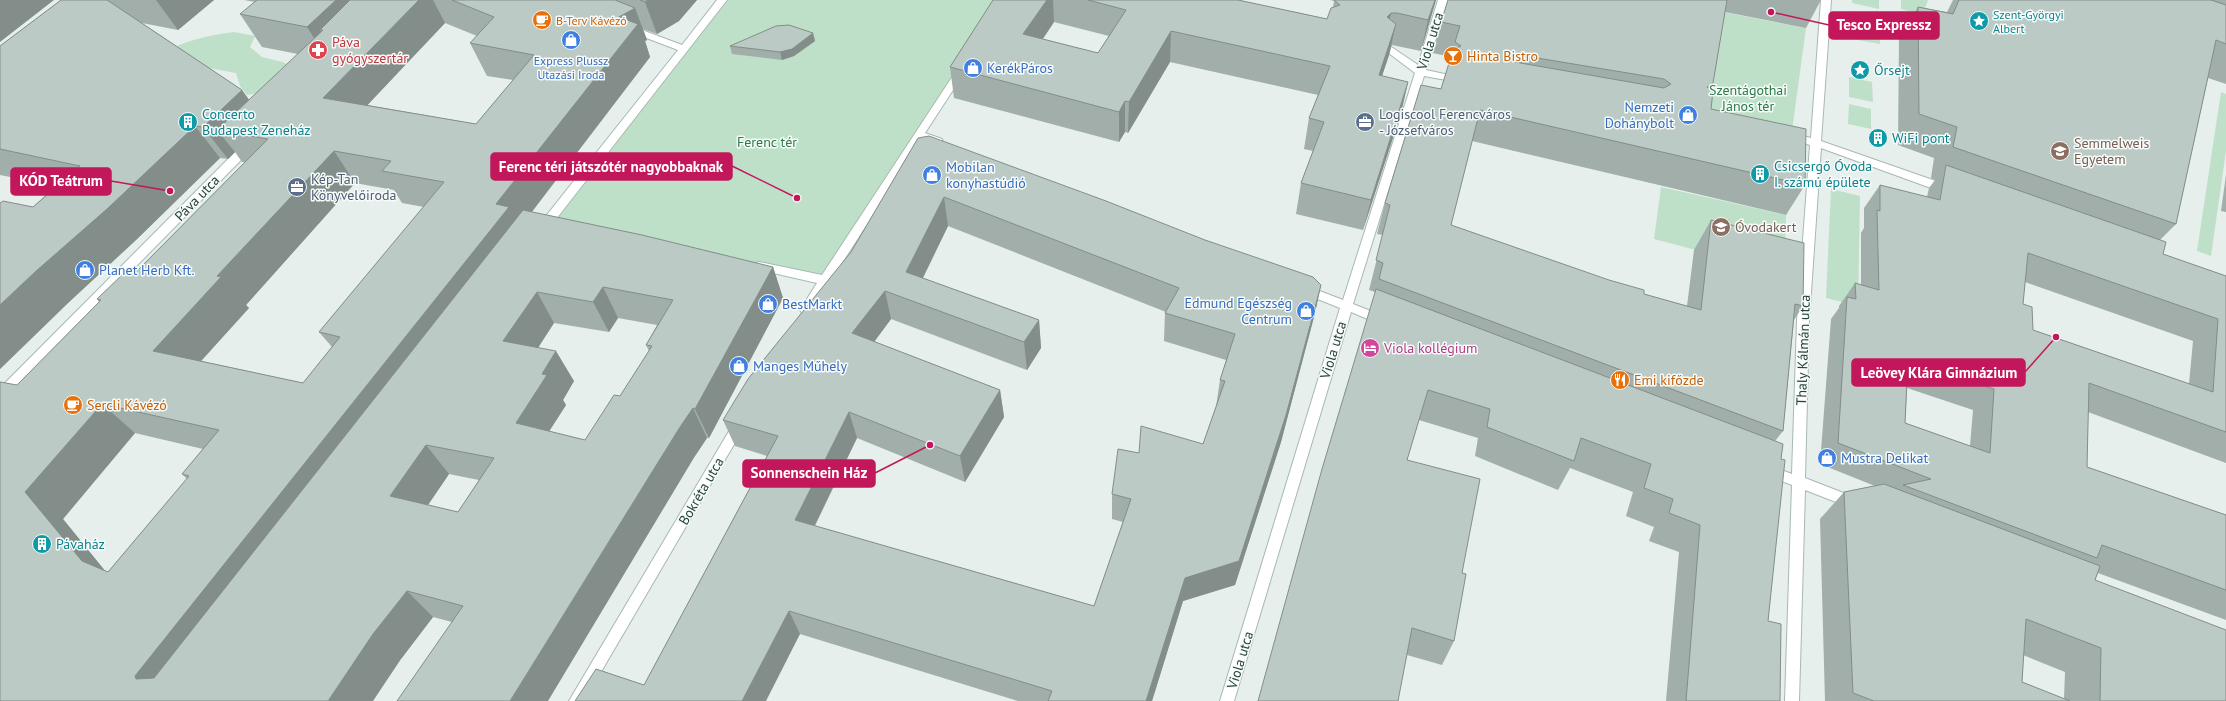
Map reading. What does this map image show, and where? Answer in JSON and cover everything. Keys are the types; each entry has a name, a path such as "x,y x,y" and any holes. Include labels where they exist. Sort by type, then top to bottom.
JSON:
{"street":[{"path":"533,240 722,0"},
{"name":"Viola utca","path":"1228,701 1347,306 1443,0"},
{"name":"Thaly Kálmán utca","path":"1792,701 1803,321 1817,143 1826,0"},
{"path":"625,27 684,49"},
{"path":"1387,48 1421,72 1446,77"},
{"path":"800,321 824,280 966,62"},
{"path":"919,135 948,147"},
{"path":"1778,135 1817,143 1954,192"},
{"name":"Páva utca","path":"0,396 256,138"},
{"path":"543,228 558,230"},
{"path":"744,264 824,280"},
{"path":"1295,286 1391,324"},
{"name":"Bokréta utca","path":"576,701 744,417"},
{"path":"1754,464 1864,507"}],"green space":[{"name":"Ferenc tér","path":"722,0 1007,0 824,280 543,228"},
{"path":"1852,0 1879,0 1879,9 1852,3"},
{"path":"1901,0 1928,0 1923,15 1901,9"},
{"name":"Szentágothai János tér","path":"1712,10 1806,28 1788,160 1698,118"},
{"path":"1851,11 1880,18 1880,44 1852,39"},
{"path":"234,32 255,36 250,47 262,57 283,62 294,68 266,92 247,95 240,86 236,73 202,67 164,52 181,44 198,39"},
{"path":"1849,77 1872,82 1873,102 1849,97"},
{"path":"2221,92 2226,94 2226,151 2211,256 2197,251"},
{"path":"1849,104 1871,109 1871,129 1848,124"},
{"name":"Óvodakert","path":"1661,187 1786,215 1784,273 1654,239"},
{"path":"1831,189 1860,196 1858,306 1826,298"}],"building":[{"path":"61,0 107,0 242,90 203,127 195,126 107,209 0,305 0,203 3,201 33,207 80,166 0,149 0,46"},
{"path":"257,0 336,0 307,27 240,14"},
{"path":"350,0 419,0 323,98 476,124 534,55 470,43 494,17 452,0 615,0 635,8 619,17 638,24 496,204 509,207 135,676 136,679 154,678 523,210 642,235 773,267 695,409 693,408 680,427 510,701 397,701 463,606 407,591 373,634 328,701 0,701 0,382 17,385 101,300 97,299 125,272 134,274 268,139 217,130 323,30 320,30","holes":["334,151 391,161 382,171 444,182 319,332 340,337 303,383 153,351 221,277 217,276","603,287 673,300 646,345 652,346 620,396 614,395 585,440 516,423 547,375 542,374 556,351 503,341 537,292 593,302","102,404 219,430 182,474 189,476 108,572 82,561 25,492","426,445 494,458 458,512 390,496"]},
{"path":"993,0 1047,0 1023,34 1098,53 1126,10 1088,0 1238,0 1327,19 1331,8 1340,5 1334,0 1435,0 1428,20 1397,13 1391,13 1387,17 1396,24 1379,75 1408,82 1371,200 1301,183 1324,122 1309,118 1330,66 1171,31 1129,102 1125,101 1119,112 950,67"},
{"path":"1448,0 1727,0 1713,83 1707,87 1713,91 1711,109 1806,129 1805,185 1480,110 1451,225 1609,280 1644,290 1644,294 1701,310 1711,220 1804,243 1803,306 1795,304 1783,431 1379,279 1383,263 1376,260 1390,205 1385,203 1421,85 1441,89 1453,50 1461,46 1455,42 1460,26 1441,22","holes":["1513,54 1664,79 1671,84 1664,88 1509,61 1507,56"]},
{"name":"Semmelweis Egyetem","path":"1959,0 2211,0 2226,5 2226,44 2216,40 2176,224 1953,147 1957,127 1919,114 1918,7 1953,14"},
{"path":"789,25 813,33 792,49 780,52 730,46 776,26"},
{"path":"929,136 1106,201 1205,240 1313,277 1321,285 1286,415 1239,561 1185,578 1146,701 1048,701 1052,691 789,611 742,701 575,701 596,669 644,685 778,436 723,420 748,379 851,252 918,138","holes":["944,197 1179,288 1165,313 1235,334 1220,380 1225,381 1203,444 1141,426 1139,453 1118,449 1112,494 1131,499 1094,606 795,520 849,412 960,456 1000,390 852,333 885,291 1024,342 1039,320 906,272"]},
{"path":"1946,165 2166,242 2163,254 2226,276 2226,432 2089,383 2087,467 2226,515 2226,590 2102,545 2097,558 1903,485 1931,479 1838,443 1847,297 1856,299 1855,283 1879,290 1877,210 1880,211 1880,185 1940,200","holes":["2028,253 2218,319 2213,392 2033,330 2032,307 2023,304","1908,360 1994,389 1990,453 1905,423"]},
{"path":"1376,289 1783,444 1781,459 1785,460 1768,621 1781,624 1780,701 1686,701 1700,525 1669,513 1673,499 1644,488 1651,464 1581,438 1574,461 1487,427 1490,409 1428,390 1407,460 1480,479 1462,573 1466,574 1454,641 1412,628 1398,701 1258,701 1322,469"},
{"path":"1884,484 2100,566 2095,580 2226,630 2226,701 2100,701 2101,648 2026,619 2022,682 2070,701 1874,701 1853,693 1844,492"}],"place":[{"name":"Tesco Expressz","path":"1771,12"},
{"name":"B-Terv Kávézó","path":"542,20"},
{"name":"Szent-Györgyi Albert","path":"1979,21"},
{"name":"Express Plussz Utazási Iroda","path":"571,40"},
{"name":"Páva gyógyszertár","path":"318,50"},
{"name":"Hinta Bistro","path":"1453,56"},
{"name":"KerékPáros","path":"973,68"},
{"name":"Őrsejt","path":"1860,70"},
{"name":"Nemzeti Dohánybolt","path":"1688,115"},
{"name":"Concerto Budapest Zeneház","path":"188,122"},
{"name":"Logiscool Ferencváros - Józsefváros","path":"1365,122"},
{"name":"WiFi pont","path":"1878,138"},
{"name":"Semmelweis Egyetem","path":"2060,151"},
{"name":"Csicsergő Óvoda I. számú épülete","path":"1760,174"},
{"name":"Mobilan konyhastúdió","path":"932,175"},
{"name":"Kép-Tan Könyvelőiroda","path":"297,187"},
{"name":"KÓD Teátrum","path":"170,191"},
{"name":"Ferenc téri játszótér nagyobbaknak","path":"797,198"},
{"name":"Óvodakert","path":"1721,227"},
{"name":"Planet Herb Kft.","path":"85,270"},
{"name":"BestMarkt","path":"768,304"},
{"name":"Edmund Egészség Centrum","path":"1306,311"},
{"name":"Leövey Klára Gimnázium","path":"2056,337"},
{"name":"Viola kollégium","path":"1370,348"},
{"name":"Manges Műhely","path":"739,366"},
{"name":"Emi kifőzde","path":"1620,380"},
{"name":"Sercli Kávézó","path":"73,405"},
{"name":"Sonnenschein Ház","path":"930,445"},
{"name":"Mustra Delikat","path":"1827,458"},
{"name":"Pávaház","path":"42,544"}]}
